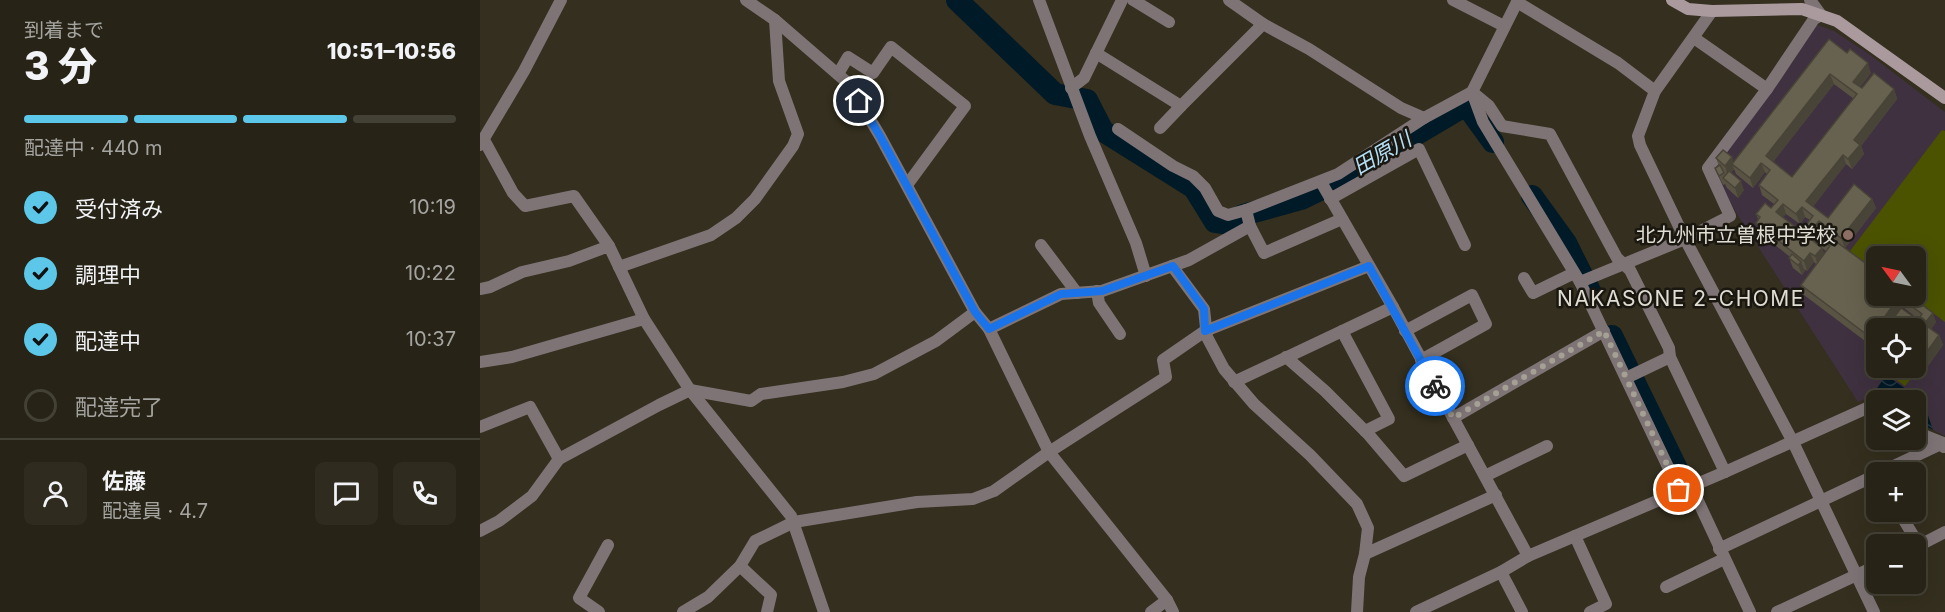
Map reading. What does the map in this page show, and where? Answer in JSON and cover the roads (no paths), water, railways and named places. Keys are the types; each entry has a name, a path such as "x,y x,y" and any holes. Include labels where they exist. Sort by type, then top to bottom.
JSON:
{"main road":[{"path":"1672,0 1688,9 1802,9 1821,15 1837,21 1945,98"}],"street":[{"path":"561,0 524,72 482,143 513,193 525,206 574,196 609,246 644,319 690,390 791,516 824,612"},
{"path":"746,0 775,20 849,84 880,136 975,312 989,329 1049,452 1167,600 1173,612"},
{"path":"1039,0 1071,88 1136,243 1146,276"},
{"path":"1071,88 1084,78 1122,0"},
{"path":"1133,0 1169,22"},
{"path":"1230,0 1263,24 1309,49 1401,108 1424,118"},
{"path":"1453,0 1504,26"},
{"path":"1524,278 1533,293 1625,265 1685,239 1730,216 1708,168 1767,89 1814,19 1821,15 1810,0"},
{"path":"1118,129 1173,166 1193,176 1205,188 1218,211 1228,215 1246,210 1338,174 1424,118 1472,93 1517,1 1618,63 1655,91"},
{"path":"1712,10 1655,91 1638,136 1640,145 1685,239 1793,442 1874,612"},
{"path":"619,267 711,235 736,218 754,199 793,146 798,134 779,81 775,20"},
{"path":"1160,128 1263,24"},
{"path":"1694,38 1767,89"},
{"path":"838,74 848,57 873,73 891,47 965,106 907,185"},
{"path":"1096,53 1181,106"},
{"path":"1472,93 1489,106 1502,126 1550,134 1617,258 1630,270 1669,348 1670,357 1725,472"},
{"path":"1472,93 1483,122 1577,278 1626,378 1722,554 1750,612"},
{"path":"1407,130 1419,149 1465,245"},
{"path":"1330,199 1419,149"},
{"path":"1321,182 1393,307 1528,556"},
{"path":"1246,210 1250,226 1264,253 1342,219"},
{"path":"989,329 1061,294 1097,291 1189,260 1250,226"},
{"path":"1041,245 1077,293"},
{"path":"480,289 490,287 522,272 569,261 609,246"},
{"path":"1173,266 1204,309 1205,331 1224,369 1234,382 1357,504 1368,528 1359,577 1357,612"},
{"path":"683,612 708,597 740,566 755,541 794,522 917,502 973,499 994,491 1049,452 1166,376 1163,360 1205,331 1369,266"},
{"path":"1097,291 1099,303 1120,334"},
{"path":"1404,331 1472,295 1486,324 1421,360"},
{"path":"1234,382 1393,307"},
{"path":"480,531 500,521 532,496 559,459 690,390 751,401 761,394 843,382 874,374 936,341 975,312"},
{"path":"480,362 512,357 644,319"},
{"path":"1342,331 1389,419 1365,431"},
{"path":"1453,418 1604,331"},
{"path":"1286,357 1365,431 1404,476 1468,445"},
{"path":"1626,378 1670,357"},
{"path":"480,427 530,407 559,459"},
{"path":"1416,612 1502,572 1528,556 1725,472 1866,408"},
{"path":"1926,437 1944,445"},
{"path":"1904,462 1944,445"},
{"path":"1485,476 1548,446"},
{"path":"1666,587 1722,554 1866,480"},
{"path":"1365,554 1496,495"},
{"path":"1926,542 1945,532"},
{"path":"1575,536 1606,604 1590,612"},
{"path":"599,612 579,598 608,545"},
{"path":"740,566 771,595 767,612"},
{"path":"1778,612 1866,571"},
{"path":"1502,572 1522,612"},
{"path":"1151,612 1167,600"}],"water":[{"path":"1884,378 1890,378 1907,390 1876,390"},
{"path":"1926,410 1933,430 1926,426"}],"waterway":[{"name":"田原川","path":"957,0 1055,94 1087,100 1103,131 1194,188 1215,222 1228,224 1243,215 1301,199 1334,183 1466,105 1493,142"},
{"name":"田原川","path":"1532,196 1566,243 1591,293"},
{"name":"田原川","path":"1612,336 1683,481"}],"place":[{"name":"北九州市立曽根中学校","path":"1848,235"}],"district":[{"name":"NAKASONE 2-CHOME","path":"1681,298"}]}
